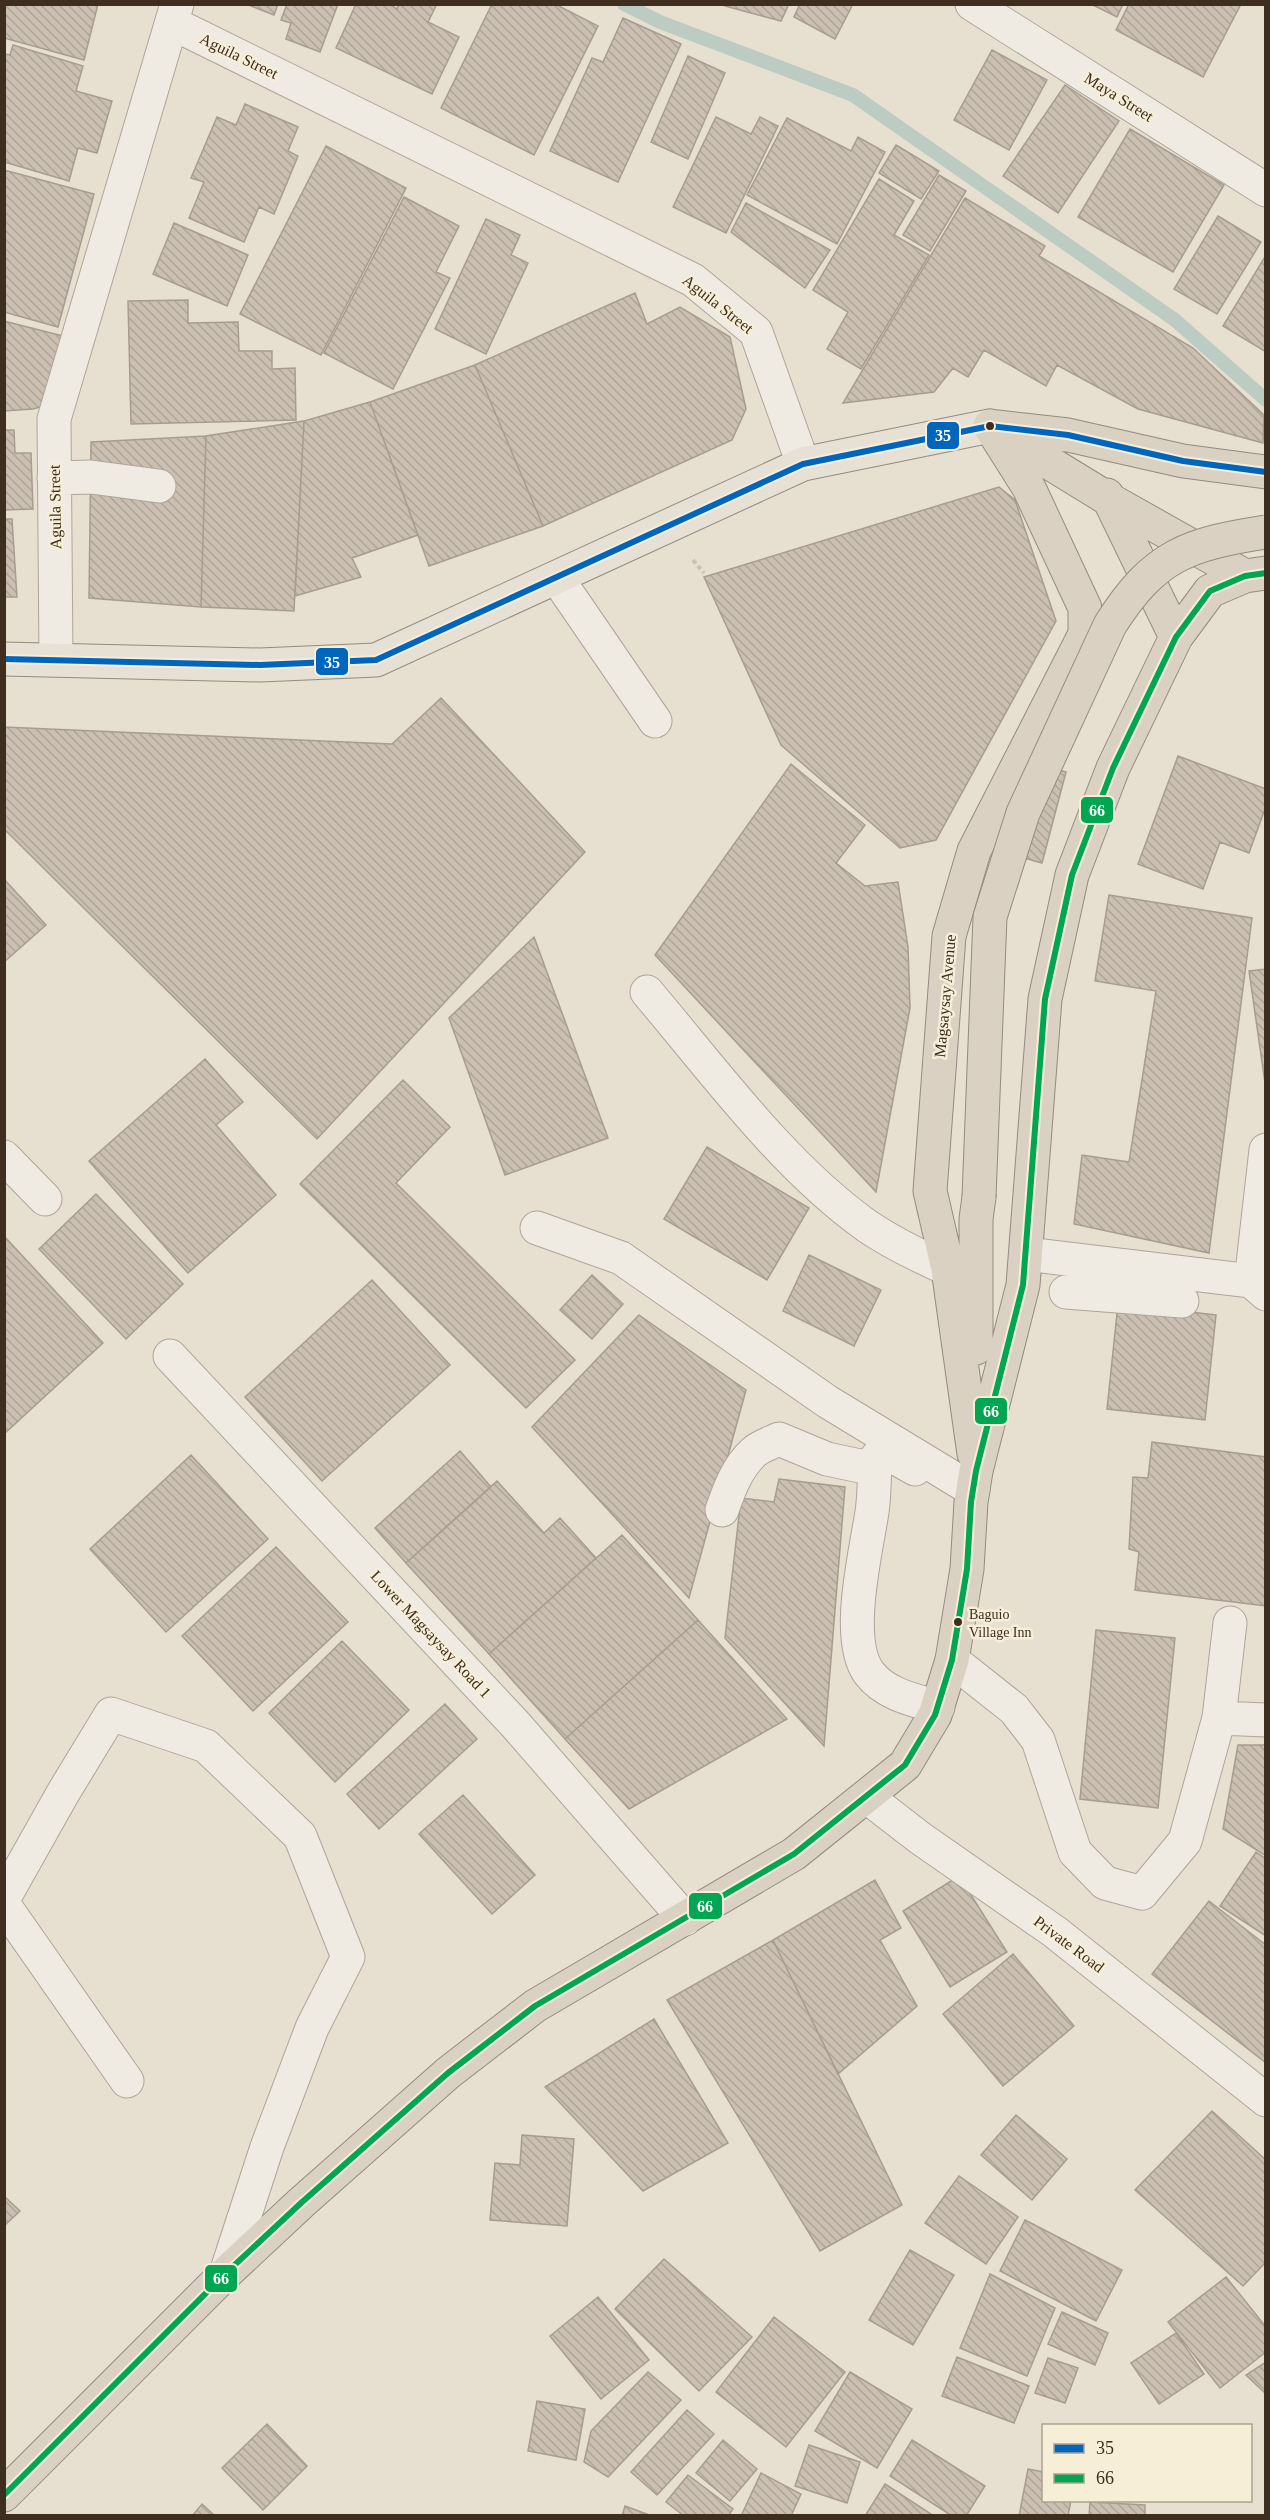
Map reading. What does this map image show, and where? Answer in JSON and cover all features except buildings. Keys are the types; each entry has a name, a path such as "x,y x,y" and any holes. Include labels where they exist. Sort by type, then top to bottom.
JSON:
{"highway":[{"path":"990,426 1068,435 1183,461 1266,472"},
{"path":"990,426 1110,500 1255,574"},
{"name":"Magsaysay Avenue","path":"974,1487 948,1269 930,1191 949,936 974,851 1085,634 1085,608 1029,488 990,426"},
{"path":"1068,435 1110,500 1176,637"},
{"name":"Magsaysay Avenue","path":"4,2495 226,2273 300,2203 439,2081 535,2006 794,1854 905,1765 938,1707 951,1660 967,1569 974,1487 976,1231 990,917 1023,813 1110,625 1127,599 1141,582 1182,552 1203,544 1266,532"},
{"name":"Magsaysay Avenue","path":"974,1487 1023,1285 1045,999 1072,875 1113,768 1176,637 1210,591 1255,574"}],"main road":[{"path":"4,659 260,665 376,660 803,464 990,426"}],"street":[{"name":"Maya Street","path":"972,4 1266,190"},
{"name":"Aguila Street","path":"56,659 54,419 175,14 693,280 756,332 803,464"},
{"path":"54,478 91,477 159,486"},
{"path":"557,578 655,721"},
{"path":"647,992 773,1140 825,1190 867,1226 948,1269"},
{"path":"1026,1254 1258,1287 1266,1150"},
{"path":"4,1157 45,1199"},
{"path":"537,1228 621,1258 828,1402 974,1487"},
{"path":"1066,1292 1182,1301"},
{"name":"Lower Magsaysay Road 1","path":"170,1356 514,1724 685,1919"},
{"path":"722,1510 732,1482 742,1466 754,1452 779,1439 827,1459 874,1469"},
{"path":"938,1707 897,1695 870,1674 858,1650 858,1614 874,1498 874,1469 877,1457 892,1456 974,1487"},
{"path":"951,1660 1014,1709 1038,1740 1075,1852 1105,1882 1142,1893 1185,1841 1219,1718 1230,1623"},
{"path":"4,1898 111,1714 206,1746 300,1836 348,1957 312,2028 267,2147 226,2273"},
{"path":"1219,1718 1266,1720"},
{"name":"Private Road","path":"867,1797 920,1838 1055,1932 1266,2100"},
{"path":"4,1905 128,2081"}],"waterway":[{"path":"624,4 660,22 853,95 1175,320 1266,400"}],"transit line":[{"name":"35","path":"4,659 260,665 376,660 803,464 990,426 1068,435 1183,461 1266,472"},
{"name":"66","path":"4,2495 226,2273 301,2203 448,2073 535,2006 794,1854 905,1765 935,1715 952,1660 967,1569 971,1502 976,1471 1023,1285 1045,999 1072,875 1113,768 1176,637 1210,591 1245,576 1266,573"}],"place":[{"name":"Baguio Village Inn","path":"958,1622"}]}
